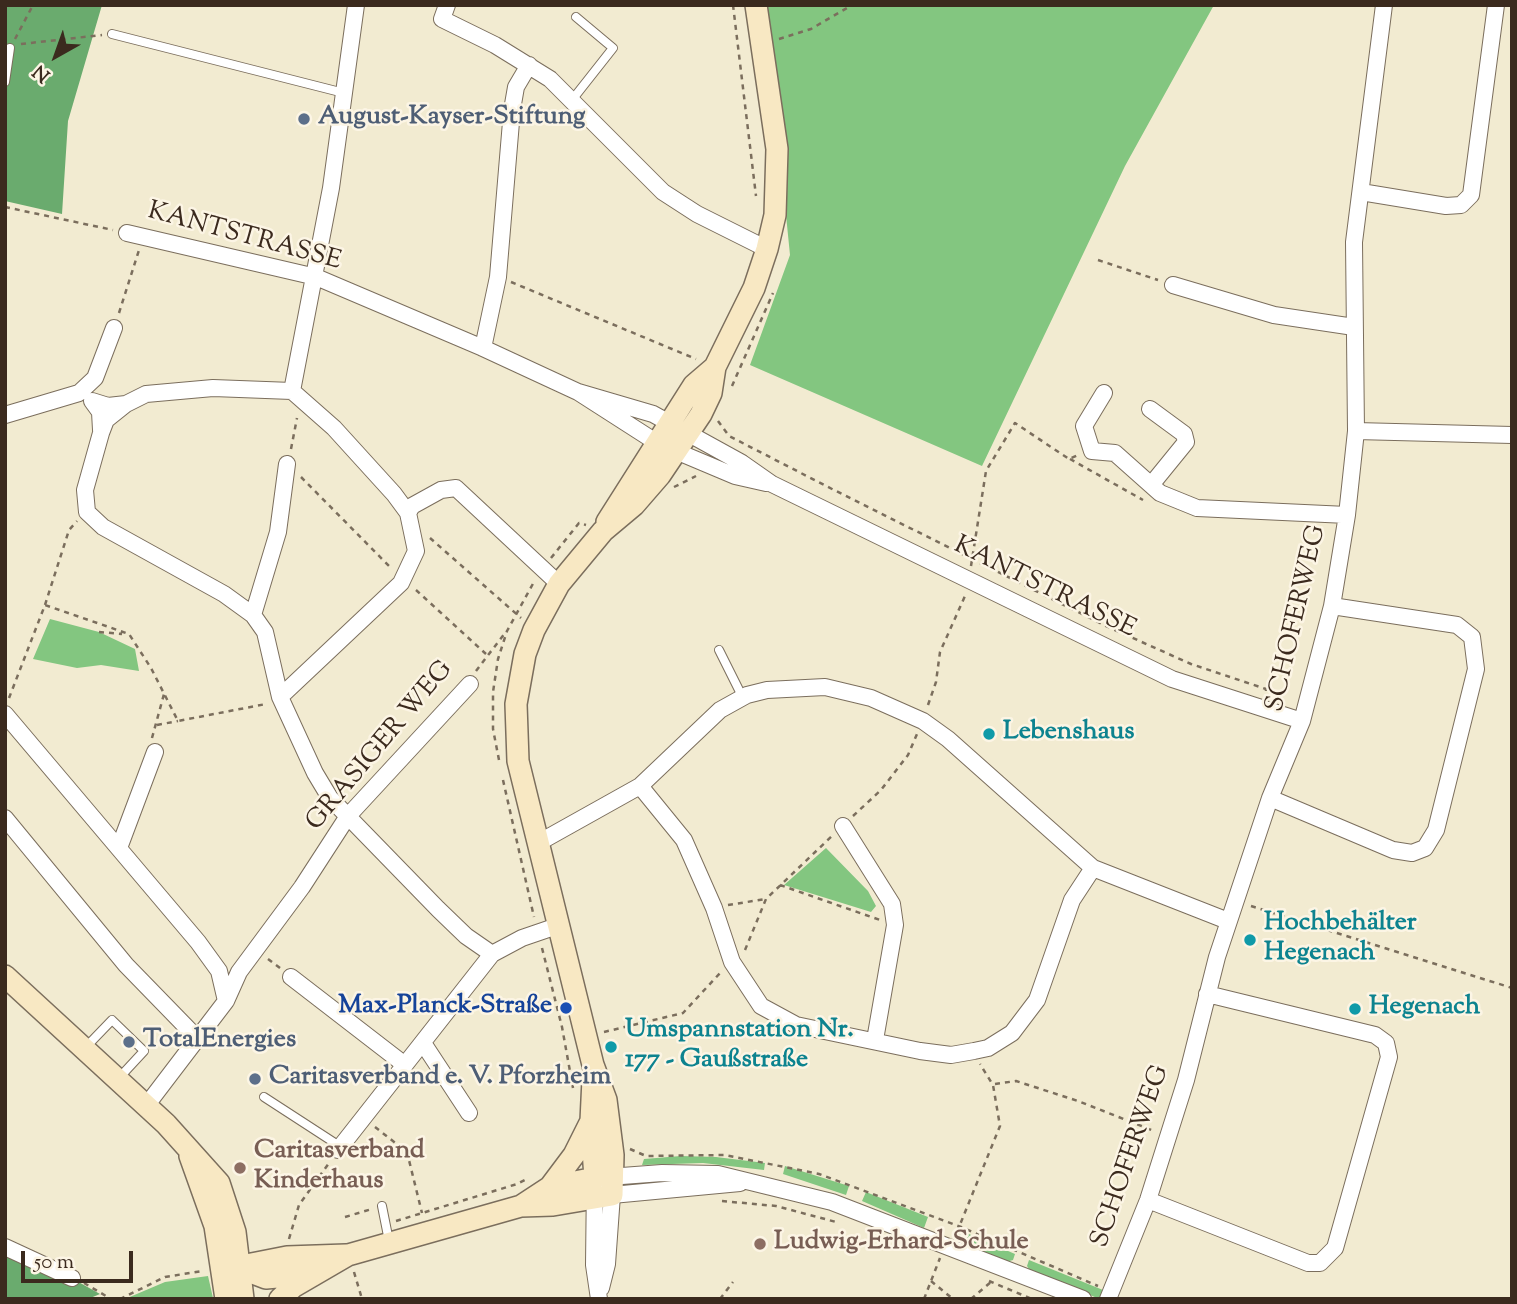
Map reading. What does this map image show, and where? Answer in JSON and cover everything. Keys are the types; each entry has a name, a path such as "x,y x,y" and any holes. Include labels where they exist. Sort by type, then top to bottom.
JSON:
{"street":[{"path":"292,391 316,277 356,5"},
{"path":"447,5 442,19 529,65 572,100 633,165 663,192 697,214 767,249"},
{"path":"599,1298 607,1264 604,1187 606,1100 593,1065 518,761 516,733 519,680 534,630 559,584 603,531 620,498 668,448 680,429 694,385 754,288 775,215 777,149 756,5"},
{"name":"SCHOFERWEG","path":"1108,1299 1148,1200 1186,1080 1228,921 1270,798 1302,721 1332,606 1347,515 1356,431 1354,242 1384,5"},
{"path":"1361,192 1446,206 1461,205 1471,195 1496,5"},
{"path":"483,348 498,277 512,110 516,87 529,65"},
{"name":"KANTSTRASSE","path":"135,234 316,277 483,348 578,392 668,448 735,477 772,484 816,499 980,583 1125,652 1172,678 1200,684 1302,721"},
{"path":"1173,285 1273,315 1354,327"},
{"path":"5,415 79,393 95,378 114,328"},
{"path":"680,429 701,414 711,393 706,363"},
{"path":"280,697 402,579 416,551 408,513 372,466 292,391 242,387 146,394 126,404 106,420 85,491 87,512 103,527 224,594 253,615 268,644 280,697 315,774 330,798 466,936 492,954"},
{"name":"KANTSTRASSE","path":"578,392 653,414 742,463 772,484"},
{"path":"1104,393 1084,426 1092,451 1115,453 1160,493 1197,508 1347,515"},
{"path":"70,396 108,406 126,404"},
{"path":"92,401 100,412 101,433"},
{"path":"1150,409 1184,434 1186,442 1151,485"},
{"path":"1356,431 1512,435"},
{"path":"253,615 278,532 287,464"},
{"path":"408,513 412,506 440,490 456,488 559,584"},
{"path":"1270,798 1393,850 1412,853 1425,848 1436,830 1476,669 1472,637 1457,625 1332,606"},
{"name":"GRASIGER WEG","path":"146,1106 226,1002 239,972 302,887 348,816 470,684"},
{"path":"538,843 640,786 720,710 743,698 786,686 825,687 871,698 923,721 948,739 1093,868 1228,921"},
{"path":"5,715 120,848 212,961 219,971 226,1002"},
{"path":"120,848 155,752"},
{"path":"640,786 684,840 722,925 740,985 761,1006 796,1025 866,1041 920,1048 940,1058 988,1048 1013,1033 1038,1000 1072,900 1093,868"},
{"path":"5,818 126,965 198,1039"},
{"path":"843,826 892,904 895,925 881,996 866,1041"},
{"path":"339,1149 492,954 560,925"},
{"path":"5,976 118,1079 187,1148 243,1299"},
{"path":"290,977 405,1065"},
{"path":"1148,1200 1308,1264 1320,1263 1330,1256 1339,1235 1389,1057 1385,1043 1375,1035 1208,993"},
{"path":"423,1043 469,1113"},
{"path":"593,1065 591,1121 604,1187"},
{"path":"521,1206 542,1181 574,1155 591,1121"},
{"path":"542,1181 604,1187 748,1182 832,1202 943,1252 1083,1299"},
{"path":"231,1268 266,1278 316,1274 351,1263 388,1233 521,1206 553,1205 604,1187"},
{"path":"5,1247 72,1278"},
{"path":"231,1268 287,1257 351,1263"},
{"path":"226,1299 231,1268"},
{"path":"280,1299 316,1274"}],"lane":[{"path":"572,100 613,48 576,17"},
{"path":"113,34 344,93"},
{"path":"5,82 10,48"},
{"path":"719,650 726,669 743,698"},
{"path":"84,1049 112,1020 144,1051 118,1079"},
{"path":"264,1097 339,1149"},
{"path":"382,1206 388,1233"}],"path":[{"path":"10,48 33,5"},
{"path":"733,5 757,205"},
{"path":"775,40 811,29 852,5"},
{"path":"23,44 113,34"},
{"name":"KANTSTRASSE","path":"5,207 135,234"},
{"path":"114,328 135,234"},
{"path":"1098,260 1173,285"},
{"path":"498,277 706,363"},
{"path":"691,369 706,363"},
{"path":"701,414 722,422 729,436 1106,626 1191,664 1266,689 1255,703"},
{"path":"298,415 287,464 402,579 486,654"},
{"path":"587,1036 683,1013 732,962 741,959 766,899 881,790 908,755 936,682 940,652 980,583 971,558 986,471 1014,423 1147,502"},
{"path":"1069,458 1092,451"},
{"path":"5,708 45,605 69,530 87,512"},
{"path":"500,767 493,729 493,692 507,631 543,569 579,523 603,531"},
{"path":"430,538 534,630"},
{"path":"45,605 129,634 178,721"},
{"name":"GRASIGER WEG","path":"470,684 486,654 507,631"},
{"path":"99,632 129,634"},
{"path":"155,752 150,746 164,694"},
{"path":"155,725 264,705 280,697"},
{"path":"503,780 562,1027 574,1098"},
{"path":"780,885 895,925"},
{"path":"714,908 766,899"},
{"path":"1235,901 1512,988"},
{"path":"924,1299 943,1252 961,1227 1000,1126 993,1084 974,1051"},
{"path":"993,1084 1016,1081 1078,1101 1167,1136"},
{"path":"364,1118 407,1152 422,1213"},
{"path":"289,1239 299,1205 339,1149"},
{"path":"388,1233 422,1213 517,1184 542,1181"},
{"path":"719,1201 776,1206 845,1224"},
{"path":"345,1217 370,1209"},
{"path":"943,1252 949,1264"},
{"path":"351,1263 362,1299"},
{"path":"120,1299 165,1276 231,1268"},
{"path":"981,1277 1032,1299"},
{"path":"72,1278 111,1299"},
{"path":"931,1281 953,1299"},
{"path":"720,1299 733,1282"},
{"path":"971,1299 991,1282"}],"green space":[{"path":"5,5 102,5 68,121 62,214 5,201"},
{"path":"765,5 1214,5 1125,166 982,466 750,365 790,255"},
{"path":"50,619 99,632 135,649 139,671 101,665 77,668 33,659"},
{"path":"826,848 868,891 876,906 871,912 784,885"},
{"path":"681,1156 765,1163 764,1170 703,1163 642,1165 644,1159"},
{"path":"785,1166 849,1186 846,1195 783,1174"},
{"path":"866,1192 928,1217 924,1228 862,1201"},
{"path":"962,1231 1015,1254 1013,1260 1006,1262 954,1240"},
{"path":"5,1241 100,1294 88,1299 5,1299"},
{"path":"1029,1260 1103,1290 1100,1299 1031,1272 1027,1266"},
{"path":"208,1276 213,1298 125,1299 165,1282"}],"place":[{"name":"August-Kayser-Stiftung","path":"304,119"},
{"name":"Lebenshaus","path":"989,734"},
{"name":"Hochbehälter Hegenach","path":"1250,940"},
{"name":"Max-Planck-Straße","path":"566,1008"},
{"name":"Hegenach","path":"1355,1009"},
{"name":"TotalEnergies","path":"129,1042"},
{"name":"Umspannstation Nr. 177 - Gaußstraße","path":"611,1047"},
{"name":"Caritasverband e. V. Pforzheim","path":"255,1079"},
{"name":"Caritasverband Kinderhaus","path":"240,1168"},
{"name":"Ludwig-Erhard-Schule","path":"760,1244"}]}
